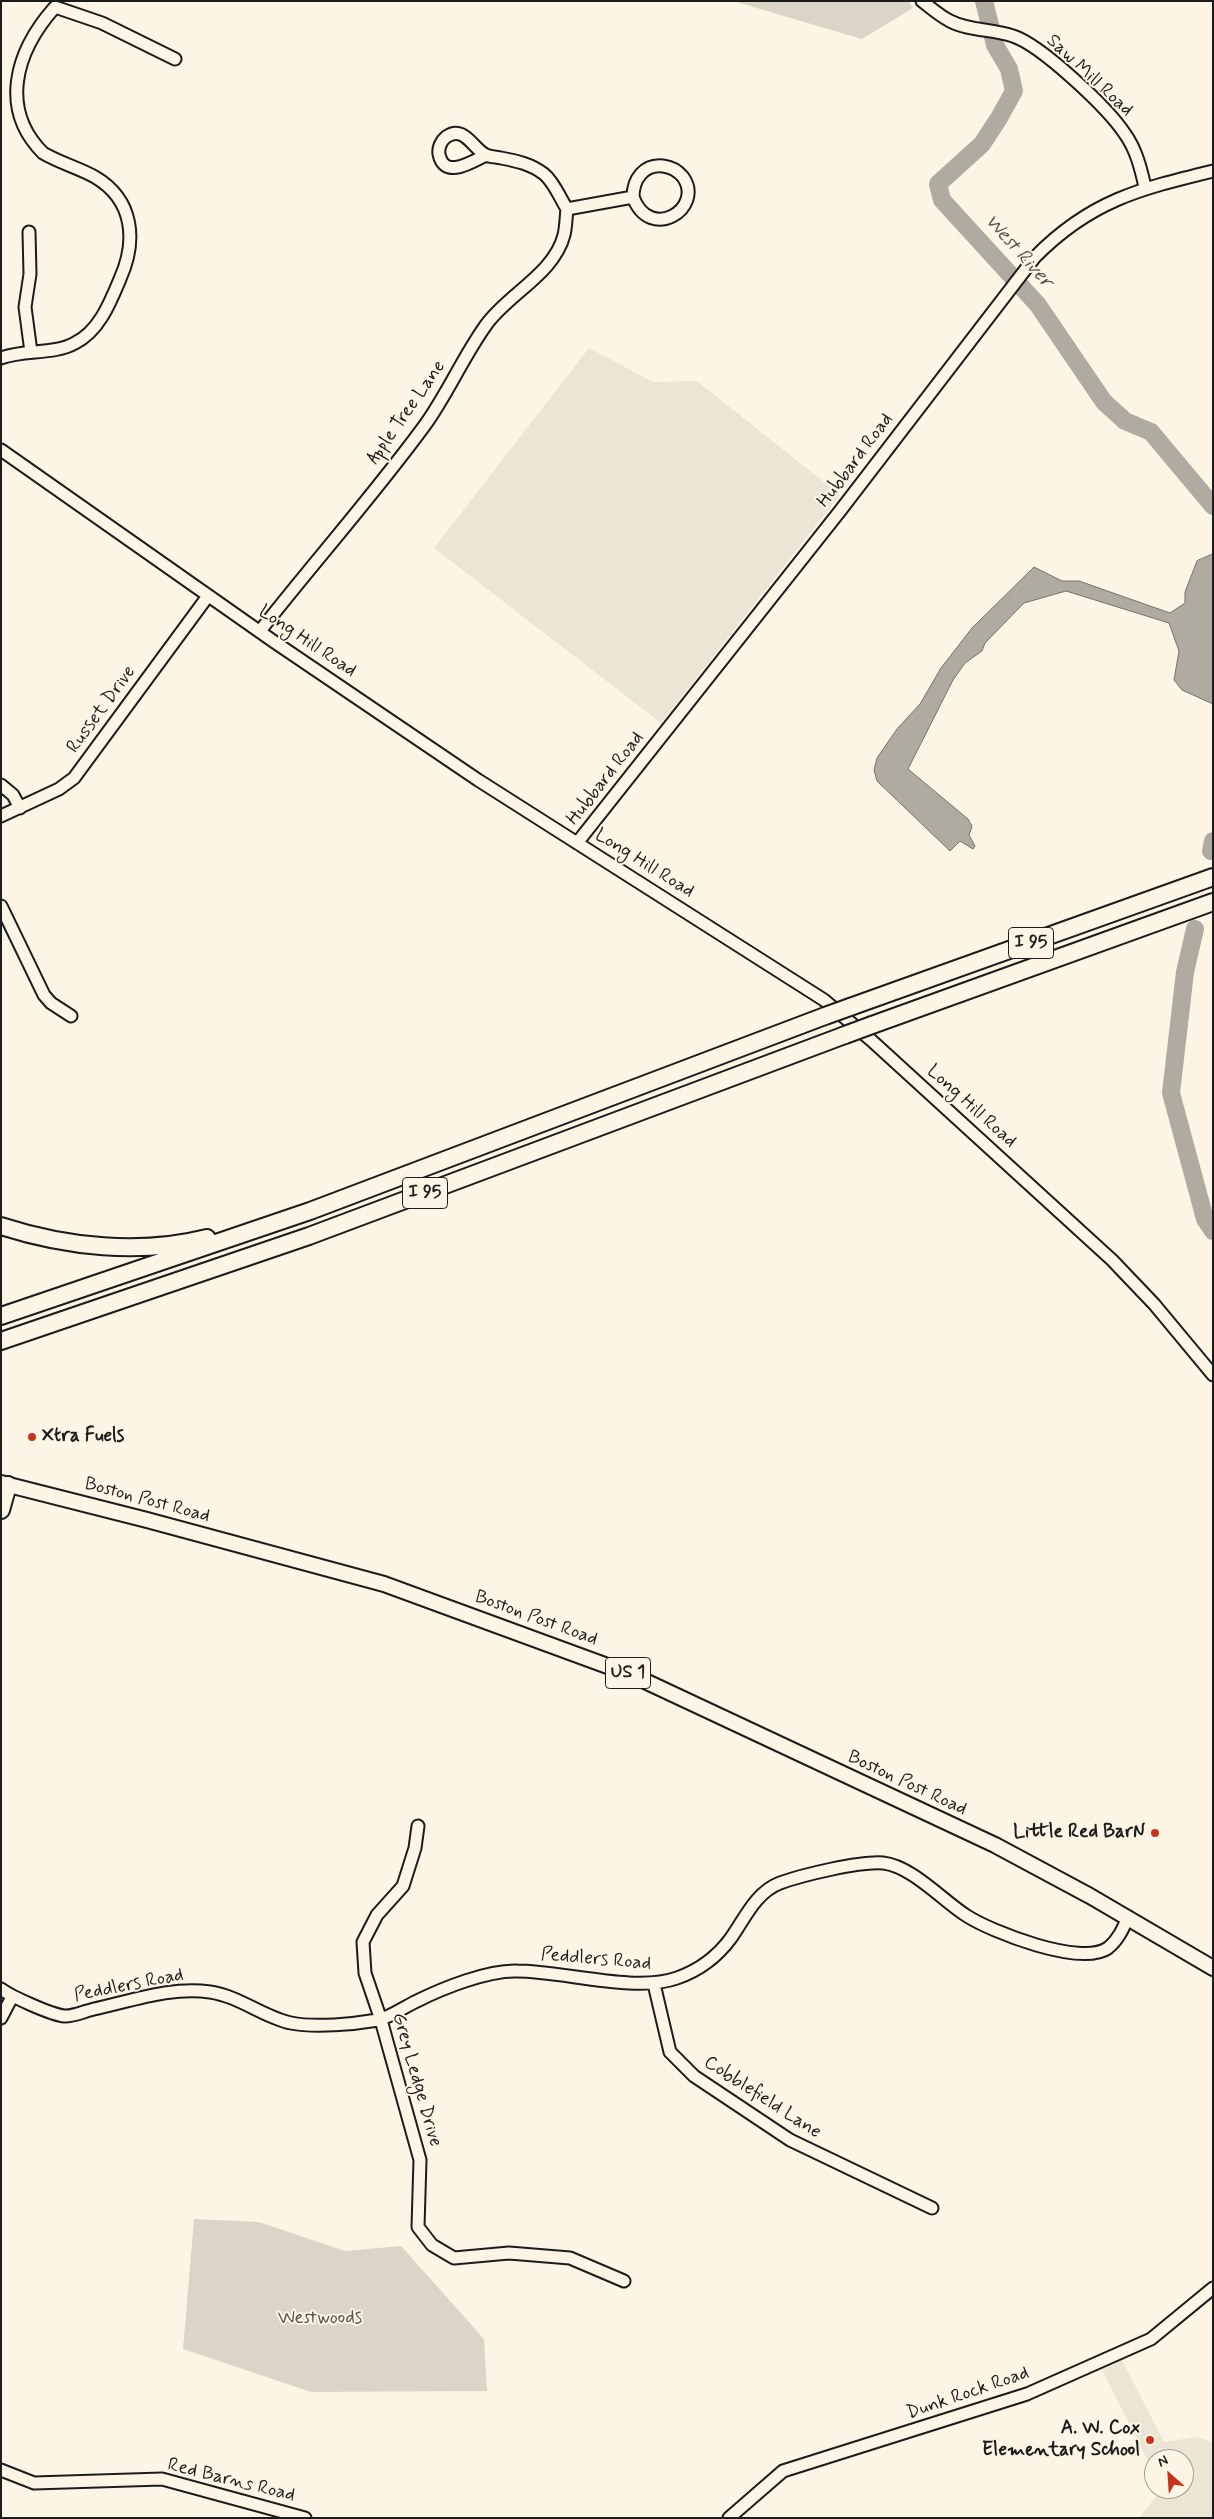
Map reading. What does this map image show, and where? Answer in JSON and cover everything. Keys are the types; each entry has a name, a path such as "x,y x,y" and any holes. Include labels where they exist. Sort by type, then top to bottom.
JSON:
{"highway":[{"name":"I 95","path":"1,1316 310,1211 824,1016 1213,877"},
{"name":"I 95","path":"1,1341 309,1236 844,1035 1213,902"},
{"path":"1146,926 1213,908"},
{"path":"1,1226 66,1243 110,1246 157,1246 202,1239 310,1211"},
{"path":"1,1510 5,1484"}],"main road":[{"name":"Boston Post Road","path":"5,1484 384,1584 632,1675 995,1845 1128,1918 1213,1968"}],"street":[{"name":"Saw Mill Road","path":"922,1 951,22 979,30 1001,33 1026,42 1050,58 1116,121 1134,150 1145,187"},
{"path":"6,81 8,72 23,46 55,7 102,23 175,59"},
{"path":"1,358 74,344 89,334 99,322 128,261 131,233 129,219 122,203 111,189 96,177 43,153 16,130 7,115"},
{"path":"486,155 517,161 545,175 567,209 633,197"},
{"path":"657,165 669,167 678,172 685,180 688,192 685,204 678,213 669,219 658,220 645,215 636,207 633,197 633,189 639,176 646,169 657,165"},
{"name":"Hubbard Road","path":"577,843 840,511 1035,257 1052,240 1096,209 1118,197 1145,187 1213,171"},
{"name":"Apple Tree Lane","path":"260,631 312,564 353,518 424,426 441,402 471,348 498,309 545,268 557,252 564,235 567,209"},
{"path":"30,232 30,274 25,307 31,352"},
{"name":"Long Hill Road","path":"1,450 208,596 456,765 577,843 752,951 824,1000 871,1040 1112,1260 1154,1304 1213,1375"},
{"name":"Russet Drive","path":"1,816 59,789 74,778 208,596"},
{"path":"1,785 13,796 20,808"},
{"path":"1,906 44,995 51,1003 71,1016"},
{"name":"Grey Ledge Drive","path":"418,1826 415,1848 403,1886 377,1915 363,1942 365,1973 381,2020 420,2160 418,2227 432,2245 454,2258 509,2253 570,2258 624,2281"},
{"name":"Peddlers Road","path":"1,1989 12,1997 64,2016 183,1991 210,1992 237,1999 290,2023 320,2025 381,2020 419,1999 485,1976 516,1970 654,1984 678,1978 707,1964 730,1939 750,1908 775,1885 806,1874 885,1863 912,1875 953,1907 990,1928 1016,1938 1075,1954 1093,1954 1106,1949 1119,1937 1128,1918"},
{"name":"Cobblefield Lane","path":"654,1984 670,2052 694,2076 790,2140 932,2208"},
{"path":"1,2018 12,1997"},
{"name":"Dunk Rock Road","path":"729,2518 784,2471 1027,2394 1151,2339 1213,2288"},
{"name":"Red Barns Road","path":"1,2470 34,2483 162,2479 305,2518"}],"shaded area":[{"path":"589,348 653,382 697,381 840,495 661,723 434,548"},
{"path":"1213,554 1213,704 1182,690 1174,680 1179,651 1169,623 1066,591 1024,603 985,643 982,651 965,663 953,680 908,769 968,819 972,826 969,835 975,846 973,849 960,841 950,851 877,781 874,770 877,758 897,729 920,704 941,668 972,628 1034,567 1062,581 1079,581 1170,613 1185,603 1185,592 1197,561"},
{"name":"A. W. Cox Elementary School","path":"1122,2360 1164,2442 1198,2437 1213,2443 1213,2518 1139,2518 1154,2499 1194,2499 1194,2449 1144,2449 1144,2453 1102,2370"}],"green space":[{"path":"733,1 909,1 913,8 862,39"},
{"name":"Westwoods","path":"194,2219 259,2222 345,2251 401,2246 484,2339 487,2391 311,2392 183,2349"}],"waterway":[{"name":"West River","path":"984,1 995,45 1009,69 1014,91 982,144 938,184 942,200 1038,305 1104,402 1125,421 1151,432 1213,506"},
{"path":"1211,851 1213,841"},
{"path":"1195,929 1185,972 1171,1093 1205,1219 1213,1231"}],"place":[{"name":"Xtra Fuels","path":"32,1437"},
{"name":"Little Red BarN","path":"1155,1833"},
{"name":"A. W. Cox Elementary School","path":"1150,2440"}]}
